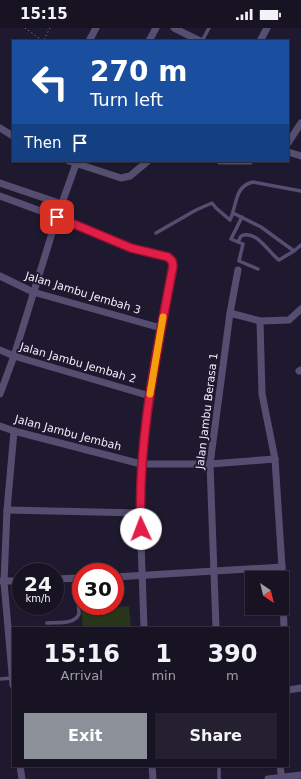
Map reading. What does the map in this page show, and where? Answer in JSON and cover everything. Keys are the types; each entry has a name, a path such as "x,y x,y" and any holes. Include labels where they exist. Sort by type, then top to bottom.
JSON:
{"street":[{"path":"90,40 96,28"},
{"path":"150,40 156,28"},
{"path":"174,28 199,40"},
{"path":"261,40 267,28"},
{"path":"289,141 301,123"},
{"path":"0,128 12,135"},
{"path":"289,152 301,156"},
{"path":"71,162 121,178 130,176 147,162"},
{"path":"0,394 14,356 57,217 76,164"},
{"path":"0,183 62,204"},
{"path":"0,196 57,217 131,248 168,257 172,261 173,266 150,396 141,464 140,513 144,627"},
{"name":"Jalan Jambu Berasa 1","path":"216,627 210,464 230,314 238,270"},
{"name":"Jalan Jambu Jembah 3","path":"0,276 33,292 161,328"},
{"path":"230,314 260,320 289,320 301,309"},
{"path":"260,320 262,394 275,459 282,567 284,627"},
{"name":"Jalan Jambu Jembah 2","path":"0,350 14,356 150,396"},
{"name":"Jalan Jambu Jembah","path":"0,426 141,464 210,464 275,459"},
{"path":"12,672 2,582 14,431"},
{"path":"7,510 140,513"},
{"path":"124,577 282,567"},
{"path":"2,582 12,581"},
{"path":"289,690 301,688"},
{"path":"20,767 22,779"},
{"path":"152,767 153,779"},
{"path":"280,767 281,778"},
{"path":"268,779 301,775"}],"lane":[{"path":"202,40 209,28"},
{"path":"156,233 212,202 216,208 230,220 238,193 248,183 253,182 301,191"},
{"path":"233,214 261,227 294,251"},
{"path":"242,217 231,239 243,244 239,261 258,269"},
{"path":"238,242 241,236 250,234 279,260 301,245"},
{"path":"47,623 73,621 78,615"},
{"path":"0,679 12,681"},
{"path":"219,767 220,779"}],"path":[{"path":"25,28 42,40"},
{"path":"44,40 50,28"}],"green space":[{"path":"124,606 129,606 131,627 83,627 82,615 124,615"}],"slow traffic":[{"path":"150,394 163,317"}],"route":[{"path":"57,217 131,248 168,257 172,261 173,266 150,396 141,464 141,529"}]}
